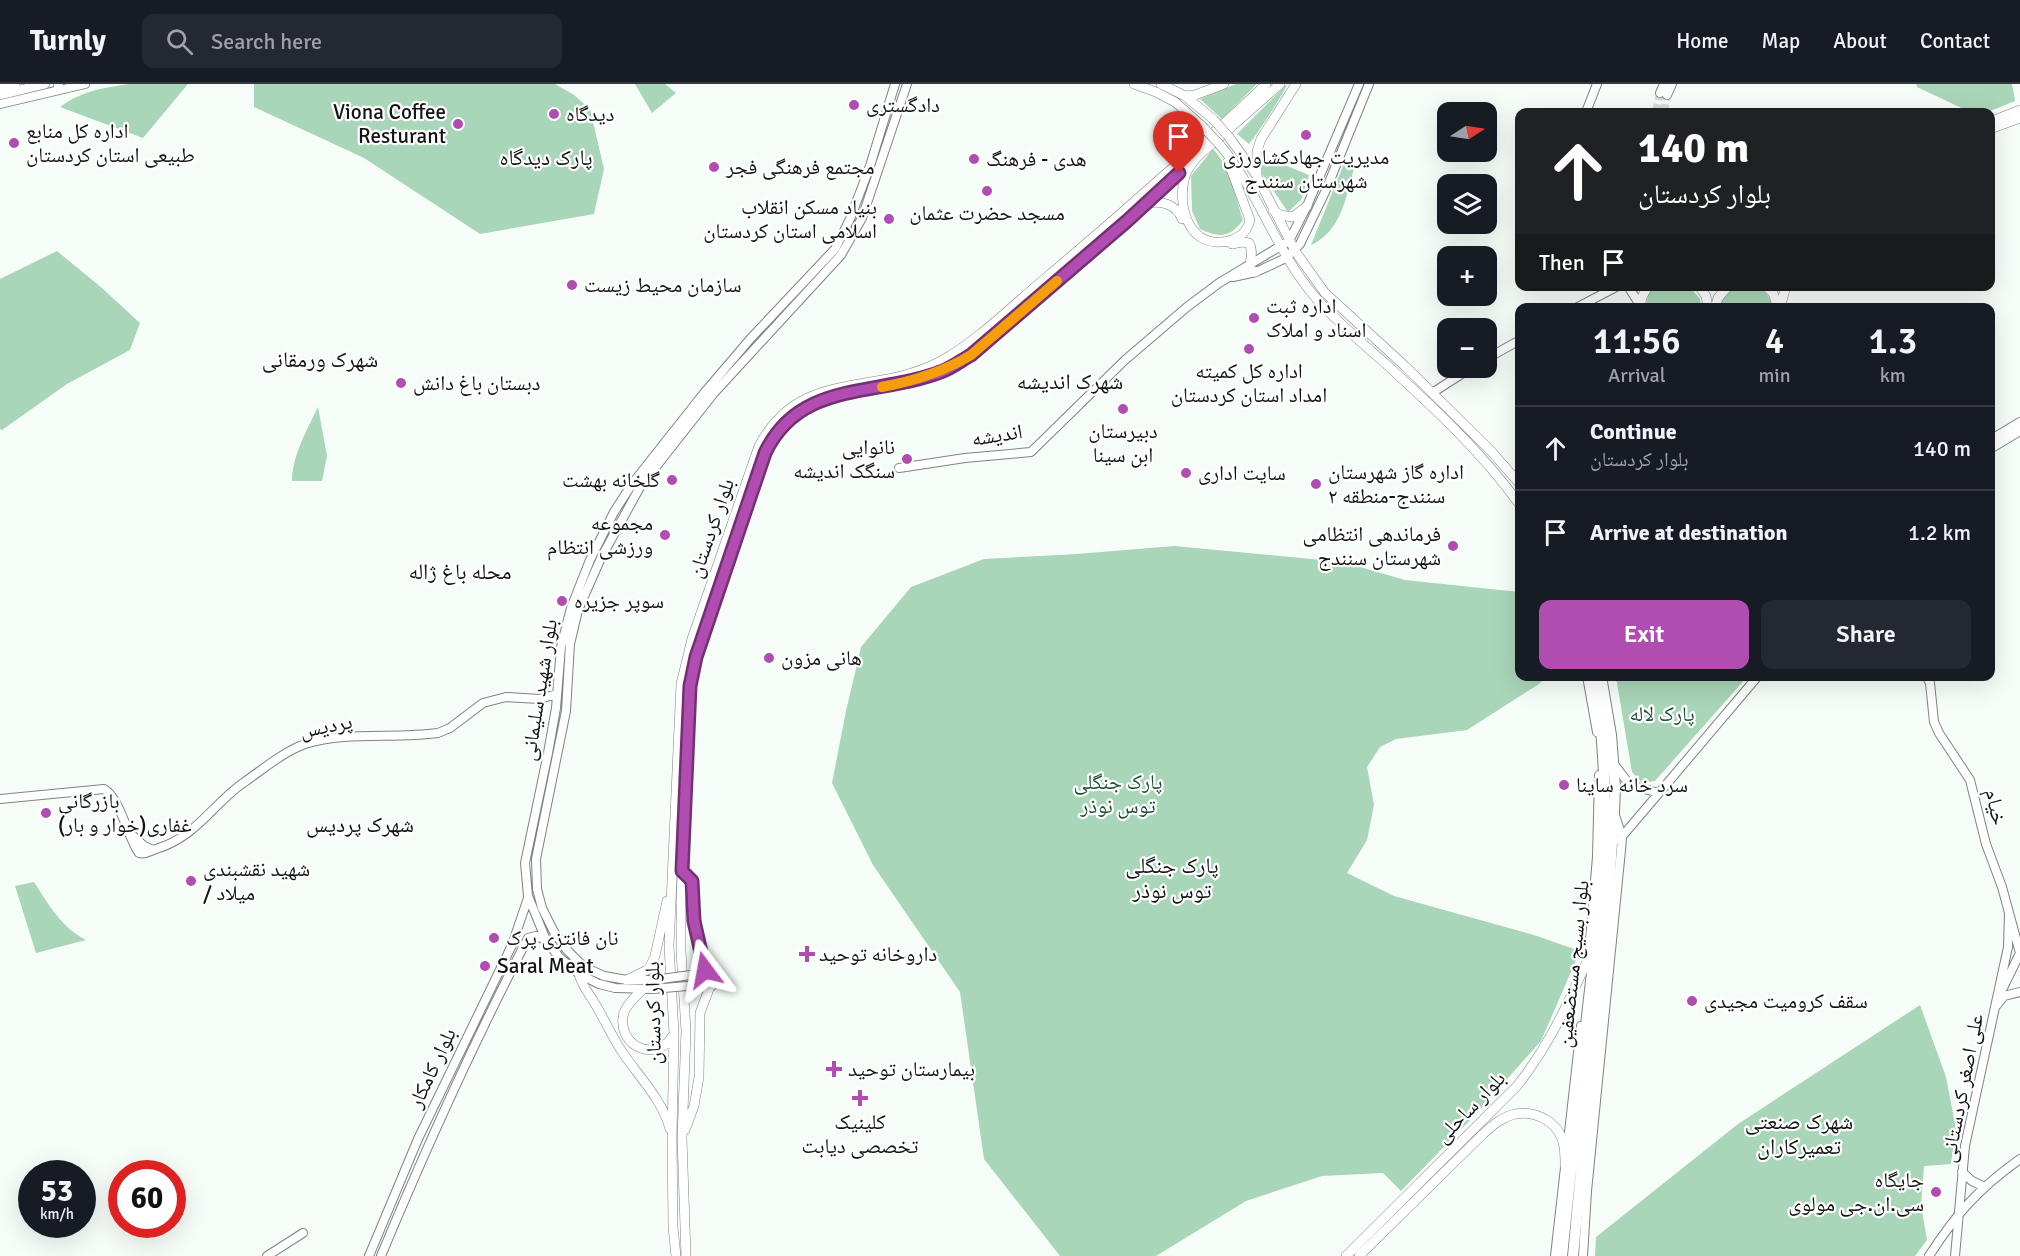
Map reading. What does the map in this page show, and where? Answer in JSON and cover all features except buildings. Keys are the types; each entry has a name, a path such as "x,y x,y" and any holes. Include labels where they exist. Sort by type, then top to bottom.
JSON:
{"highway":[{"name":"بلوار بسیج مستضعفین","path":"1562,1256 1603,856 1606,787 1603,736 1594,681"},
{"name":"بلوار بسیج مستضعفین","path":"1573,1256 1614,813 1613,763 1601,681"}],"main road":[{"path":"0,88 15,84"},
{"path":"0,95 45,84"},
{"path":"0,104 58,87 85,84"},
{"name":"بلوار شهید سلیمانی","path":"803,290 835,249 850,219 870,166 895,84"},
{"name":"بلوار شهید سلیمانی","path":"701,972 653,984 642,990 599,984 579,974 546,940 528,896 525,863 548,753 561,647 571,608 590,561 614,512 630,487 794,299 841,255 862,219 907,84"},
{"path":"1134,84 1175,102 1221,146 1246,180 1286,258 1317,300 1467,441 1497,473 1515,498"},
{"path":"1163,84 1185,96 1213,119 1229,137 1257,176 1289,241 1325,294 1432,393 1491,451 1515,478"},
{"path":"1185,96 1195,95 1224,84"},
{"name":"بلوار کردستان","path":"686,1256 677,1137 669,946 681,684 692,639 759,446 774,423 797,402 831,389 943,371 971,355 1124,218 1266,84"},
{"name":"بلوار کردستان","path":"1124,218 1144,205 1280,84"},
{"path":"1257,176 1257,151 1261,139 1296,84"},
{"path":"1289,241 1307,206 1359,84"},
{"path":"1295,251 1309,227 1369,84"},
{"path":"1588,108 1597,84"},
{"path":"1664,84 1664,94 1672,84"},
{"path":"1995,120 2020,110"},
{"path":"1995,127 2020,118"},
{"name":"بلوار کردستان","path":"1197,157 1187,172 1184,182 1183,210 1186,220 1195,233 1202,238 1217,242 1239,237 1250,220 1245,202 1221,146"},
{"path":"1144,205 1153,202 1172,207 1180,213 1187,229 1201,242 1217,246 1249,243 1253,268"},
{"path":"1273,210 1280,215 1293,217 1307,206"},
{"name":"اندیشه","path":"1253,268 1289,241"},
{"name":"اندیشه","path":"899,468 965,458 1031,452 1125,360 1187,307 1219,283 1253,268 1286,258 1295,251"},
{"path":"1586,303 1608,291"},
{"path":"1497,353 1515,343"},
{"path":"1432,393 1455,378"},
{"name":"بلوار کردستان","path":"676,1256 673,1227 677,1137 686,1064 681,951 682,871 690,686 696,657 765,453 779,429 804,409 834,396 891,381"},
{"name":"بلوار شهید سلیمانی","path":"688,421 628,505 578,610 570,644 566,711 536,859 535,876 542,908 566,949 584,967 604,976 627,980 653,984 698,985"},
{"path":"1995,437 2020,422"},
{"path":"1995,446 2020,431"},
{"path":"1555,1256 1597,857 1599,788 1597,735 1588,681"},
{"path":"1612,851 1754,681"},
{"name":"خیام","path":"1929,681 1934,722 1939,734 1970,780 1986,844 2002,887 2020,953"},
{"path":"1592,708 1596,692"},
{"name":"پردیس","path":"153,850 166,846 194,829 238,787 303,745 334,739 438,733 450,728 483,703 507,697 539,699 557,693"},
{"path":"1613,763 1630,785 1659,793"},
{"path":"541,784 551,787"},
{"path":"0,799 104,789 109,792 133,843 141,854 153,850"},
{"path":"538,796 549,798"},
{"path":"1583,1256 1587,1191 1622,837 1614,813"},
{"path":"129,832 144,846 153,850"},
{"path":"682,871 692,881 694,921 701,972 697,980 698,985 709,989"},
{"path":"627,980 649,969 655,956 672,884"},
{"name":"بلوار کامکار","path":"369,1256 418,1139 516,934 528,896"},
{"path":"1997,1002 2008,947 2009,914"},
{"path":"516,934 525,932 528,939 536,936 546,940"},
{"name":"بلوار کامکار","path":"381,1256 492,1007 528,939"},
{"path":"1997,1002 2020,953"},
{"name":"بلوار ساحلی","path":"1346,1256 1497,1108 1523,1078 1543,1052 1555,1031 1588,959"},
{"path":"677,1137 696,1097 699,1077 700,1013 709,989 714,985 716,979 712,972 701,972"},
{"path":"579,974 581,984 593,1000 618,1046 677,1137"},
{"path":"642,990 629,1003 623,1016 623,1029 630,1043 643,1049 658,1049 668,1044 674,1033"},
{"path":"1997,1002 2004,996 2020,992"},
{"name":"علی اصغر کردستانی","path":"1955,1256 1967,1132 1997,1002"},
{"path":"1497,1108 1500,1106 1506,1108 1505,1118"},
{"name":"بلوار ساحلی","path":"1359,1256 1483,1134 1505,1118 1515,1114 1534,1116 1547,1120 1556,1127 1564,1146 1565,1166"},
{"path":"1929,1256 1959,1213 1985,1187 2020,1160"},
{"path":"1962,1172 1972,1181 1985,1187"},
{"path":"267,1256 303,1233"}],"green space":[{"path":"129,84 188,84 143,138 60,107 84,94"},
{"name":"پارک دیدگاه","path":"254,84 555,84 574,95 590,109 604,169 594,214 480,234 364,158 254,107"},
{"path":"635,84 665,84 676,93 652,113"},
{"path":"1236,84 1257,84 1222,119 1200,99"},
{"path":"1287,84 1271,113 1249,144 1237,134"},
{"path":"1916,84 2012,84 2015,101 1995,109 1962,108 1917,87"},
{"path":"1213,149 1228,173 1243,220 1224,235 1200,229 1192,211 1191,176"},
{"path":"1272,160 1309,175 1301,200 1288,212 1262,174 1261,166"},
{"path":"1345,161 1355,165 1341,211 1330,231 1311,245"},
{"path":"57,251 140,323 130,350 67,384 2,430 0,429 0,279"},
{"path":"1651,291 1693,291 1700,303 1646,303"},
{"path":"1730,291 1764,291 1772,303 1721,303 1723,297"},
{"path":"318,407 327,456 322,481 292,481 297,453"},
{"name":"پارک جنگلی توس نوذر","path":"1174,546 1343,562 1405,580 1515,592 1515,681 1542,681 1467,730 1396,739 1380,747 1367,767 1374,805 1367,840 1347,873 1394,896 1534,935 1580,951 1541,1041 1475,1115 1401,1191 1383,1173 1322,1176 1246,1201 1156,1256 1060,1256 984,1159 960,992 873,865 832,783 861,647 911,587 984,559"},
{"name":"پارک لاله","path":"1617,681 1743,681 1655,781 1642,783 1632,772"},
{"path":"34,882 50,907 69,929 86,940 36,953 15,886"},
{"path":"1920,1005 1946,1077 1956,1129 1951,1164 1924,1166 1921,1205 1927,1240 1915,1256 1595,1256 1596,1237 1738,1124"}],"tunnel":[{"path":"1657,108 1660,93"},
{"path":"1665,108 1667,95"}],"slow traffic":[{"path":"882,387 943,371 971,355 1057,281"}],"place":[{"name":"دادگستری","path":"854,105"},
{"name":"دیدگاه","path":"554,114"},
{"name":"Viona Coffee Resturant","path":"458,124"},
{"name":"مدیریت جهادکشاورزی شهرستان سنندج","path":"1306,135"},
{"name":"اداره کل منابع طبیعی استان کردستان","path":"14,143"},
{"name":"هدی - فرهنگ","path":"974,159"},
{"name":"مجتمع فرهنگی فجر","path":"714,167"},
{"name":"مسجد حضرت عثمان","path":"987,191"},
{"name":"بنیاد مسکن انقلاب اسلامی استان کردستان","path":"889,219"},
{"name":"سازمان محیط زیست","path":"572,285"},
{"name":"اداره ثبت اسناد و املاک","path":"1254,318"},
{"name":"اداره کل کمیته امداد استان کردستان","path":"1249,349"},
{"name":"دبستان باغ دانش","path":"401,383"},
{"name":"دبیرستان ابن سینا","path":"1123,409"},
{"name":"نانوایی سنگک اندیشه","path":"907,459"},
{"name":"سایت اداری","path":"1186,473"},
{"name":"گلخانه بهشت","path":"672,480"},
{"name":"اداره گاز شهرستان سنندج-منطقه ۲","path":"1316,484"},
{"name":"مجموعه ورزشی انتظام","path":"665,535"},
{"name":"فرماندهی انتظامی شهرستان سنندج","path":"1453,546"},
{"name":"سوپر جزیره","path":"562,601"},
{"name":"هانی مزون","path":"769,658"},
{"name":"سرد خانه ساینا","path":"1564,785"},
{"name":"بازرگانی غفاری(خوار و بار)","path":"46,813"},
{"name":"شهید نقشبندی / میلاد","path":"191,881"},
{"name":"نان فانتزی پرک","path":"494,938"},
{"name":"داروخانه توحید","path":"807,954"},
{"name":"Saral Meat","path":"485,966"},
{"name":"سقف کرومیت مجیدی","path":"1692,1001"},
{"name":"بیمارستان توحید","path":"834,1069"},
{"name":"کلینیک تخصصی دیابت","path":"860,1098"},
{"name":"جایگاه سی.ان.جی مولوی","path":"1936,1192"}],"district":[{"name":"پارک دیدگاه","path":"546,157"},
{"name":"شهرک ورمقانی","path":"320,359"},
{"name":"شهرک اندیشه","path":"1070,381"},
{"name":"محله باغ ژاله","path":"460,571"},
{"name":"شهرک پردیس","path":"360,824"},
{"name":"پارک جنگلی توس نوذر","path":"1172,878"},
{"name":"شهرک صنعتی تعمیرکاران","path":"1799,1134"}],"route":[{"path":"705,970 694,921 692,881 682,871 690,686 696,657 772,437 785,422 814,404 834,396 891,385 943,371 971,355 1127,221 1179,173"}]}
